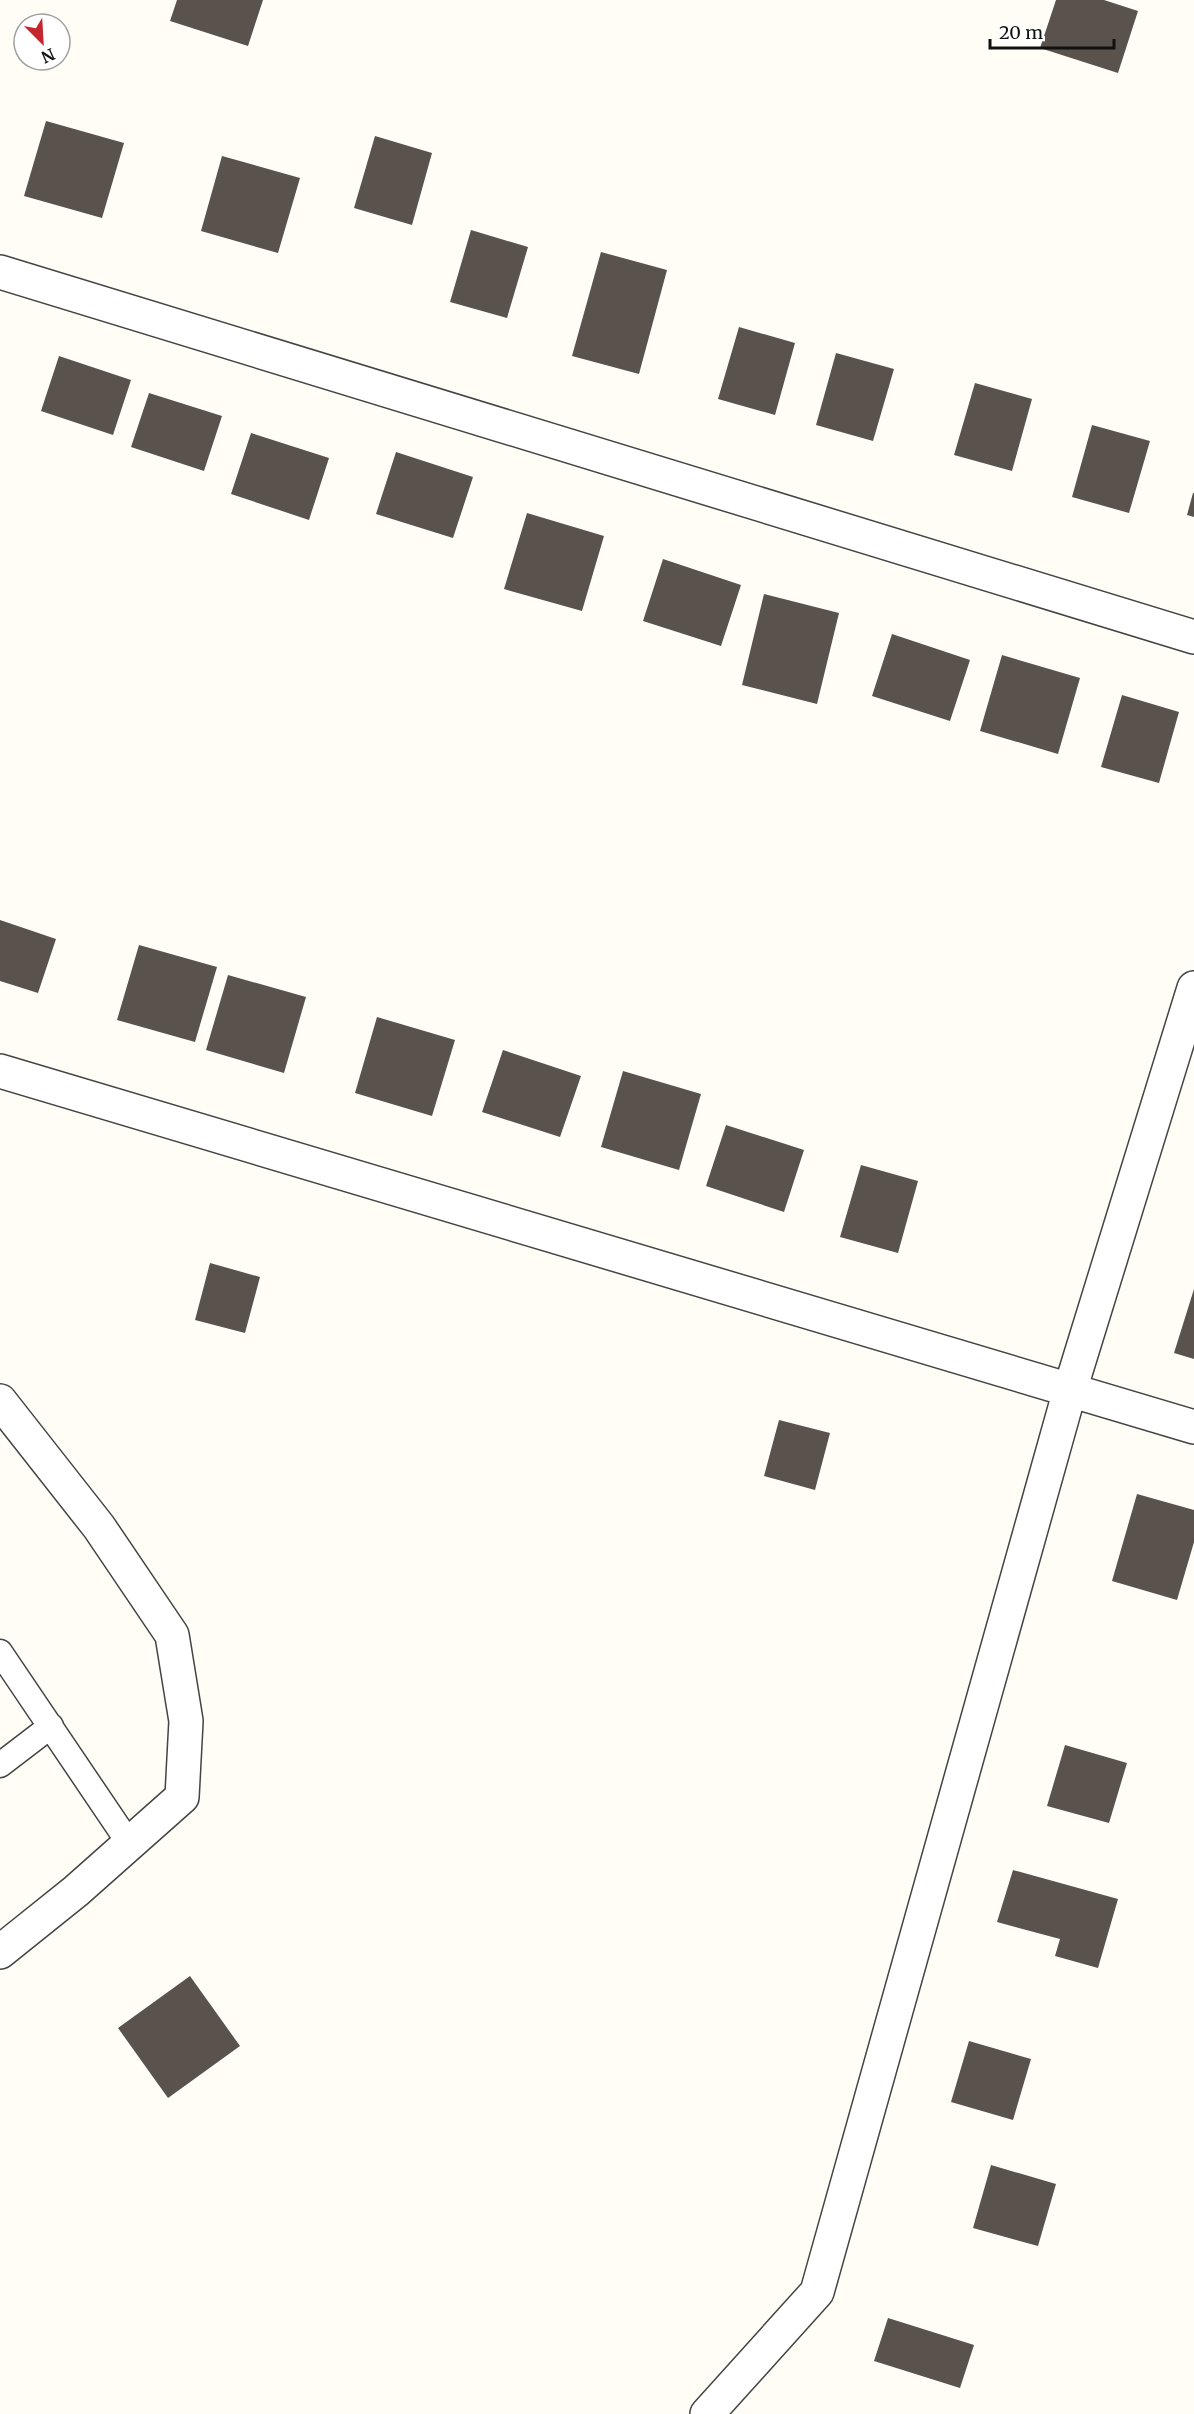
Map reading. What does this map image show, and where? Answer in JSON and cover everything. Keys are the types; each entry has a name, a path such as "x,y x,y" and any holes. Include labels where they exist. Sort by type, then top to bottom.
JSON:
{"street":[{"path":"0,272 1194,637"},
{"path":"707,2414 817,2292 1070,1390 1194,988"},
{"path":"0,1071 1194,1427"},
{"path":"0,1401 99,1527 172,1635 186,1721 182,1797 76,1891 0,1952"}],"lane":[{"path":"0,1652 7,1678 51,1726 129,1843"},
{"path":"0,1765 51,1726"}],"building":[{"path":"177,0 263,0 248,46 170,21"},
{"path":"1056,0 1104,0 1138,11 1118,73 1040,48"},
{"path":"46,121 124,143 102,218 24,196"},
{"path":"375,136 432,153 412,225 354,208"},
{"path":"222,156 300,178 278,253 201,231"},
{"path":"471,230 528,247 507,318 450,302"},
{"path":"601,252 667,270 639,374 572,356"},
{"path":"739,327 795,343 775,415 718,399"},
{"path":"836,353 894,369 873,441 816,425"},
{"path":"59,356 131,380 113,435 41,411"},
{"path":"975,383 1032,399 1012,471 954,455"},
{"path":"149,393 222,416 204,471 131,447"},
{"path":"1092,425 1150,441 1129,513 1072,497"},
{"path":"251,433 329,458 309,520 231,494"},
{"path":"396,452 473,477 453,538 376,514"},
{"path":"1194,493 1194,517 1187,515"},
{"path":"527,513 604,536 582,611 504,589"},
{"path":"663,559 741,585 721,646 643,621"},
{"path":"764,594 839,613 817,704 742,685"},
{"path":"892,634 970,660 950,721 872,696"},
{"path":"1002,655 1080,678 1058,754 980,731"},
{"path":"1122,695 1179,712 1159,783 1101,767"},
{"path":"0,920 56,939 38,993 0,981"},
{"path":"139,945 217,967 195,1042 117,1020"},
{"path":"228,975 306,997 284,1073 206,1050"},
{"path":"377,1017 455,1040 432,1116 355,1093"},
{"path":"503,1050 581,1076 560,1137 482,1112"},
{"path":"623,1071 701,1094 679,1170 601,1147"},
{"path":"726,1125 804,1150 784,1212 706,1186"},
{"path":"861,1165 918,1181 898,1253 840,1237"},
{"path":"210,1263 260,1277 245,1333 195,1320"},
{"path":"1194,1289 1194,1359 1174,1353"},
{"path":"779,1420 830,1433 815,1490 764,1476"},
{"path":"1137,1494 1194,1510 1194,1542 1177,1600 1112,1581"},
{"path":"1065,1745 1127,1763 1109,1823 1047,1806"},
{"path":"1013,1870 1118,1899 1098,1968 1055,1956 1060,1939 997,1922"},
{"path":"190,1976 240,2046 168,2098 118,2028"},
{"path":"969,2041 1031,2059 1013,2120 951,2102"},
{"path":"991,2165 1056,2184 1038,2246 973,2228"},
{"path":"888,2318 974,2345 960,2388 874,2361"}]}
